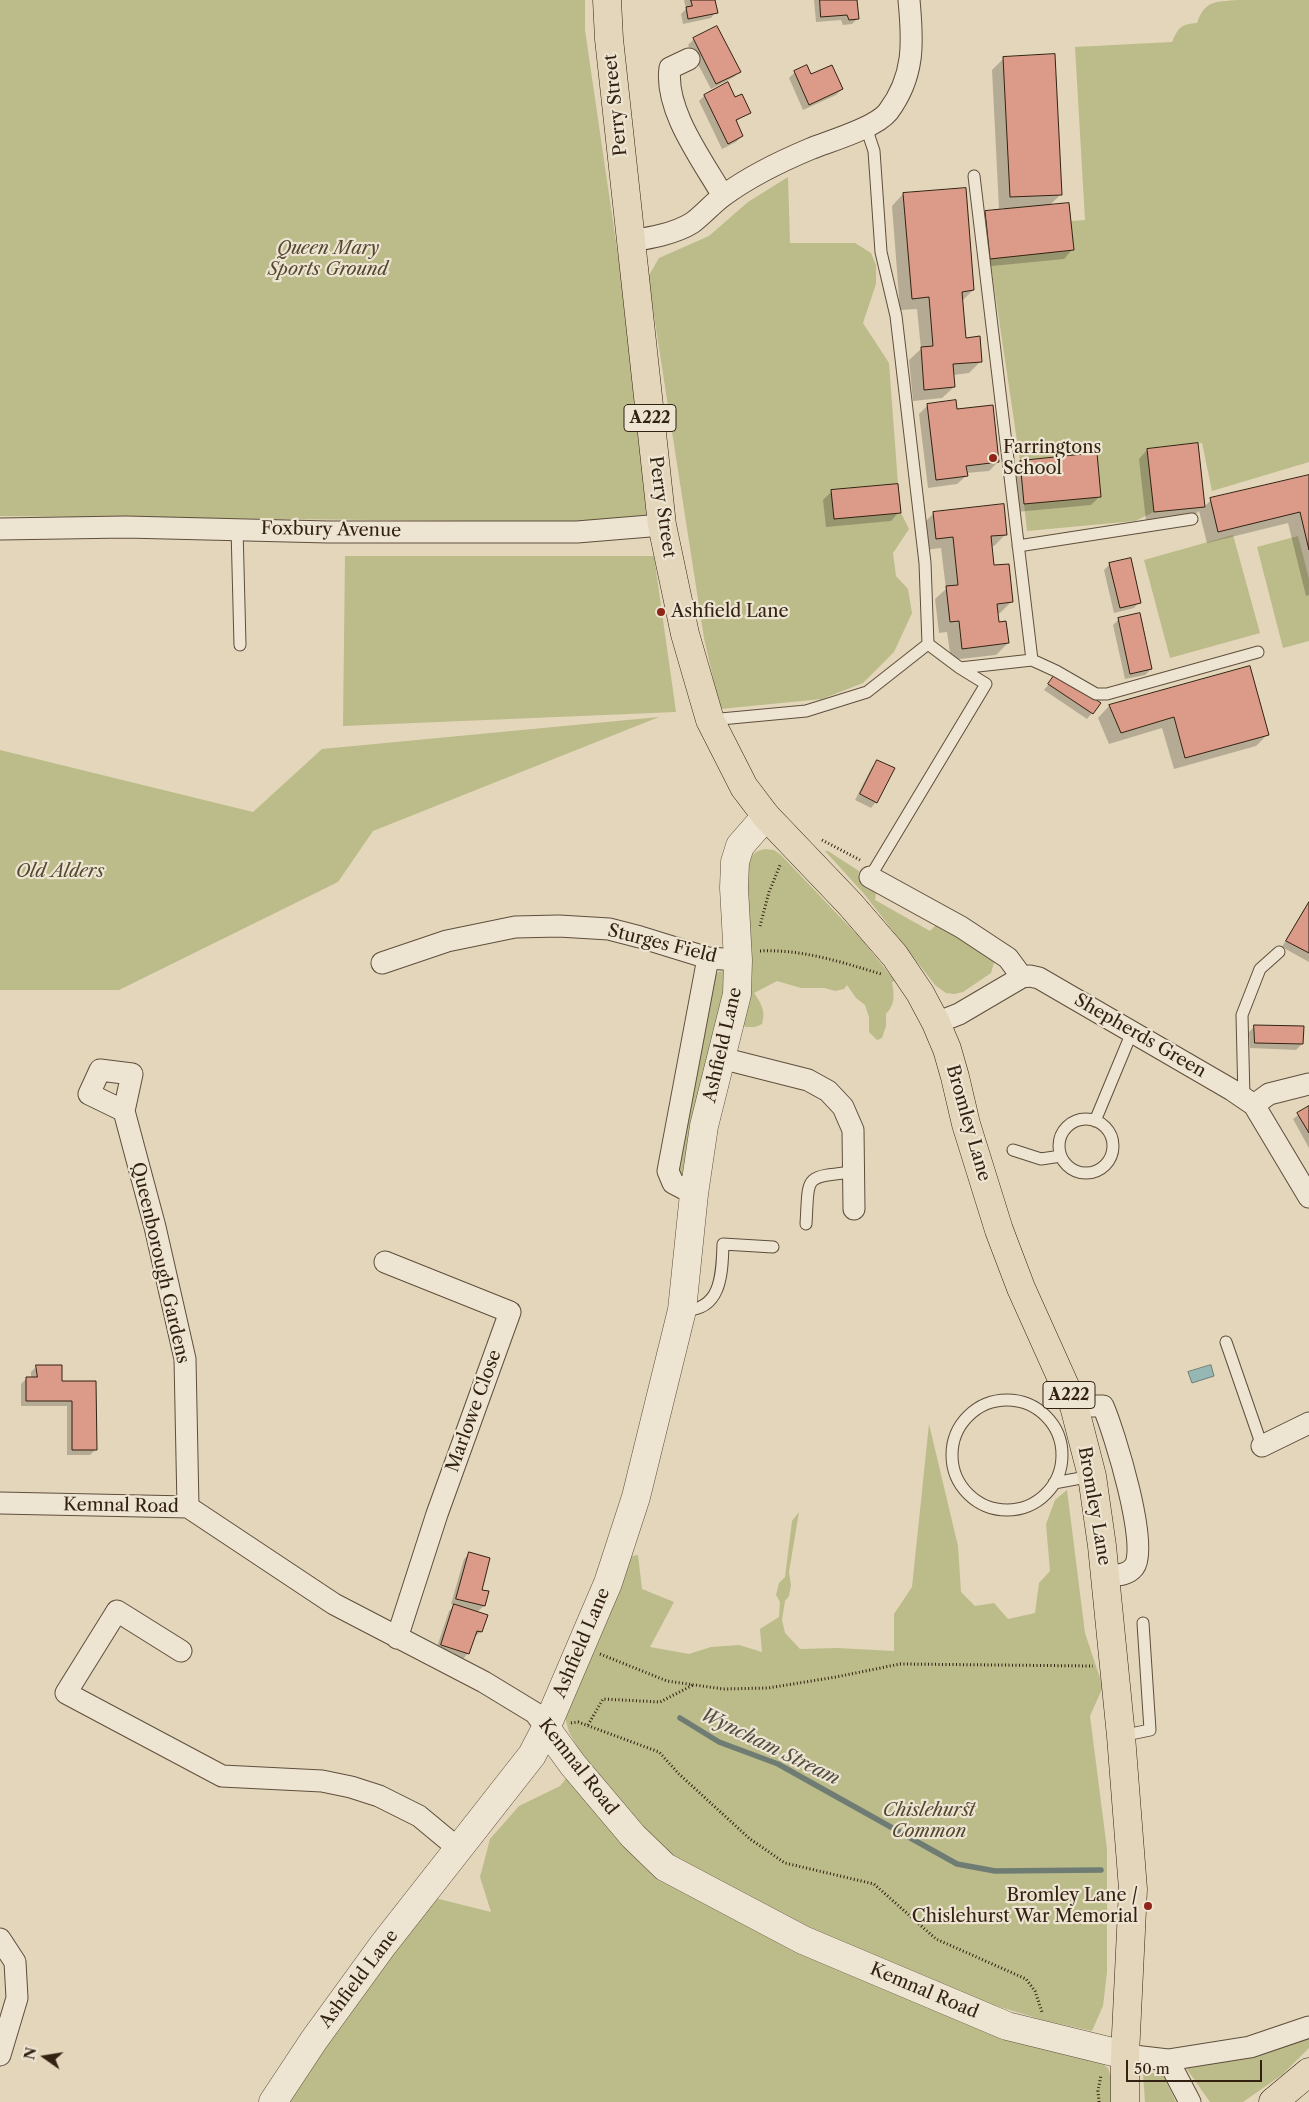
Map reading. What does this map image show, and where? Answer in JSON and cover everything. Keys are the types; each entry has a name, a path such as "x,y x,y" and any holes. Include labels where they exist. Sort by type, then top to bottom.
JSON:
{"main road":[{"name":"Perry Street","path":"608,0 609,39 662,526 685,634 710,720 744,787 766,816"},
{"name":"Bromley Lane","path":"766,816 889,948 920,993 936,1023 950,1058 966,1124 999,1230 1021,1288 1074,1406 1092,1476 1105,1576 1134,1889 1125,2055 1125,2102"},
{"path":"1273,2102 1309,2072"}],"street":[{"path":"630,241 672,232 691,223 723,196 769,166 866,127 886,114 900,94 909,70 913,39 909,0"},
{"path":"688,59 670,68 668,83 681,123 723,196"},
{"name":"Foxbury Avenue","path":"0,529 126,527 238,528 328,532 576,532 662,526"},
{"name":"Ashfield Lane","path":"273,2102 314,2040 383,1945 460,1850 532,1755 546,1728 608,1583 636,1497 682,1310 694,1194 704,1126 745,956 734,888 737,853 745,839 766,816"},
{"path":"870,877 961,927 1008,958 1022,977 959,1014 936,1023"},
{"name":"Sturges Field","path":"382,963 447,941 515,927 550,926 609,929 640,936 708,958 745,956"},
{"name":"Ashfield Lane","path":"694,1194 673,1183 668,1171 708,958"},
{"name":"Shepherds Green","path":"1022,977 1039,978 1249,1102"},
{"path":"721,1058 808,1080 828,1091 843,1107 853,1130 854,1209"},
{"path":"1309,1084 1269,1094 1249,1102 1309,1197"},
{"name":"Queenborough Gardens","path":"124,1111 155,1227 185,1359 188,1507"},
{"name":"Marlowe Close","path":"385,1262 510,1312 437,1514 397,1638"},
{"path":"1074,1406 1103,1406 1113,1430 1130,1494 1139,1555 1135,1566 1126,1574 1105,1576"},
{"path":"1262,1446 1309,1423"},
{"name":"Kemnal Road","path":"0,1503 188,1507 334,1604 484,1682 535,1713 573,1765 633,1836 665,1867 803,1940 1007,2026 1125,2055"},
{"path":"181,1651 117,1611 66,1693 222,1776 322,1781 351,1787 379,1796 418,1816 460,1850"},
{"path":"0,1939 15,1962 17,1998 0,2055"},
{"path":"1125,2055 1168,2060 1250,2046 1309,2027"},
{"path":"1168,2060 1190,2102"}],"lane":[{"path":"866,127 874,151 882,252 896,316 925,563 928,644"},
{"path":"974,176 1032,660"},
{"path":"1018,546 1192,519"},
{"path":"238,528 240,645"},
{"path":"870,877 986,684 960,668 928,644"},
{"path":"710,720 806,711 867,692 928,644"},
{"path":"960,668 1032,660 1056,671 1096,694 1107,694 1258,652"},
{"path":"1249,1102 1242,1015 1260,969 1279,952"},
{"path":"1096,1121 1132,1032"},
{"path":"1086,1119 1096,1121 1109,1131 1112,1139 1112,1156 1101,1169 1085,1174 1077,1172 1069,1167 1061,1156 1060,1142 1063,1133 1077,1121 1086,1119"},
{"path":"1013,1150 1041,1160 1061,1156"},
{"path":"806,1224 808,1187 812,1180 820,1176 854,1172"},
{"path":"682,1310 700,1309 713,1296 722,1274 723,1244 773,1248"},
{"path":"1226,1342 1262,1446"},
{"path":"1054,1483 1061,1467 1062,1449 1057,1432 1047,1417 1033,1407 1016,1401 998,1401 982,1406 967,1416 957,1432 952,1450 953,1469 960,1486 973,1500 989,1508 1008,1511 1026,1507 1043,1498 1054,1483 1092,1476"},
{"path":"1121,1736 1150,1730 1142,1623"}],"path":[{"path":"821,839 868,864 870,877"},
{"path":"759,932 769,892 784,856"},
{"path":"745,956 782,950 829,958 882,975"},
{"path":"581,1646 666,1681 723,1689 768,1688 900,1664 1114,1666"},
{"path":"588,1725 603,1699 660,1702 693,1685"},
{"path":"546,1728 578,1722 660,1752 679,1774 750,1839 785,1863 874,1884 936,1939 1026,1979 1035,1991 1049,2036"}],"green space":[{"name":"Queen Mary Sports Ground","path":"0,0 585,0 585,30 657,523 0,516"},
{"path":"1238,0 1309,0 1309,462 1212,491 1202,443 1147,449 1154,512 1135,521 1027,531 1024,504 1101,497 1096,453 1020,461 990,259 1074,250 1071,221 1085,220 1075,47 1172,42 1176,33 1181,28 1187,24 1197,23 1207,6 1217,2"},
{"path":"788,177 790,243 855,243 871,253 876,265 876,284 863,323 889,363 898,484 832,490 834,518 901,513 909,529 893,553 896,576 908,589 912,613 894,652 863,683 822,699 720,709 704,638 648,277 659,258 709,236 748,202"},
{"path":"1233,535 1260,633 1170,658 1144,560"},
{"path":"1298,536 1309,579 1309,641 1283,648 1257,547"},
{"path":"345,556 654,556 676,712 343,726"},
{"name":"Old Alders","path":"659,717 373,831 338,882 119,990 0,990 0,750 253,812 322,749"},
{"path":"765,849 774,850 781,855 861,939 895,981 892,982 894,999 886,1014 886,1026 882,1038 877,1040 869,1032 869,1017 865,1005 856,998 847,985 844,989 835,991 825,988 801,988 777,981 754,993 762,1007 762,1024 755,1027 745,1027 742,1022 746,865 753,854"},
{"path":"825,851 828,851 859,871 858,876 877,887 875,900 930,931 937,924 995,959 991,973 963,992 954,994 946,993 935,985 865,895"},
{"path":"724,971 728,973 686,1172 682,1175 677,1174 714,977 718,972"},
{"name":"Chislehurst Common","path":"929,1424 958,1546 961,1592 975,1606 994,1603 1008,1619 1035,1613 1039,1583 1050,1571 1046,1524 1055,1500 1067,1490 1085,1633 1103,1687 1090,1716 1107,1849 1107,1972 1103,2006 1092,2031 1043,2020 980,2001 1091,2055 1108,2068 1111,2077 1111,2102 288,2102 311,2064 435,1898 491,1912 480,1877 490,1839 519,1806 560,1786 583,1757 569,1732 563,1710 627,1557 638,1555 642,1589 674,1602 650,1647 689,1654 711,1647 739,1645 762,1652 760,1629 779,1617 780,1602 776,1595 779,1583 785,1577 792,1521 799,1512 789,1572 791,1585 789,1596 785,1601 782,1620 785,1633 800,1649 837,1648 894,1651 894,1614 912,1587"},
{"path":"1309,2034 1309,2048 1283,2074 1243,2102 1210,2102 1186,2068"},
{"path":"1143,2073 1162,2073 1176,2102 1145,2102"}],"water":[{"path":"1211,1365 1214,1376 1192,1383 1188,1372"}],"building":[{"path":"691,0 715,0 718,13 688,19 686,7 692,6"},
{"path":"820,0 857,0 859,19 849,20 847,15 821,17"},
{"path":"717,26 741,72 716,84 693,38"},
{"path":"1055,54 1062,195 1010,197 1003,57"},
{"path":"807,65 811,74 832,65 843,89 809,105 794,71"},
{"path":"728,82 735,97 742,94 751,113 736,120 743,136 728,144 704,95"},
{"path":"966,188 974,290 962,292 966,338 980,336 982,362 953,364 955,387 924,390 921,347 933,346 929,297 912,299 903,193"},
{"path":"1069,203 1074,250 990,259 985,211"},
{"path":"956,400 957,409 993,405 999,462 966,466 968,476 936,480 927,404"},
{"path":"1198,443 1205,507 1154,512 1147,449"},
{"path":"1097,453 1101,497 1024,504 1020,461"},
{"path":"1309,475 1309,550 1300,512 1218,532 1210,498"},
{"path":"898,484 901,513 834,519 831,490"},
{"path":"1004,504 1007,535 991,536 994,565 1009,564 1013,602 997,604 999,622 1006,621 1009,643 962,649 959,621 950,622 946,586 958,585 953,537 936,539 933,512"},
{"path":"1131,558 1141,603 1120,608 1109,563"},
{"path":"1140,613 1152,669 1130,674 1118,618"},
{"path":"1250,666 1269,735 1185,758 1174,717 1121,733 1109,705"},
{"path":"1056,673 1101,703 1093,714 1048,684"},
{"path":"877,760 895,768 877,803 860,794"},
{"path":"1309,902 1309,953 1286,941"},
{"path":"1254,1025 1304,1026 1303,1044 1255,1043"},
{"path":"1309,1106 1309,1133 1297,1113"},
{"path":"36,1365 62,1365 62,1381 96,1381 97,1450 72,1450 72,1401 26,1401 26,1377 37,1377"},
{"path":"469,1552 490,1558 482,1590 489,1591 485,1606 456,1599"},
{"path":"454,1604 488,1615 482,1632 477,1631 469,1654 441,1645"}],"waterway":[{"name":"Wyncham Stream","path":"680,1718 719,1742 778,1764 957,1864 995,1871 1101,1870"}],"place":[{"name":"Farringtons School","path":"993,458"},
{"name":"Ashfield Lane","path":"661,612"},
{"name":"Bromley Lane / Chislehurst War Memorial","path":"1148,1906"}]}
